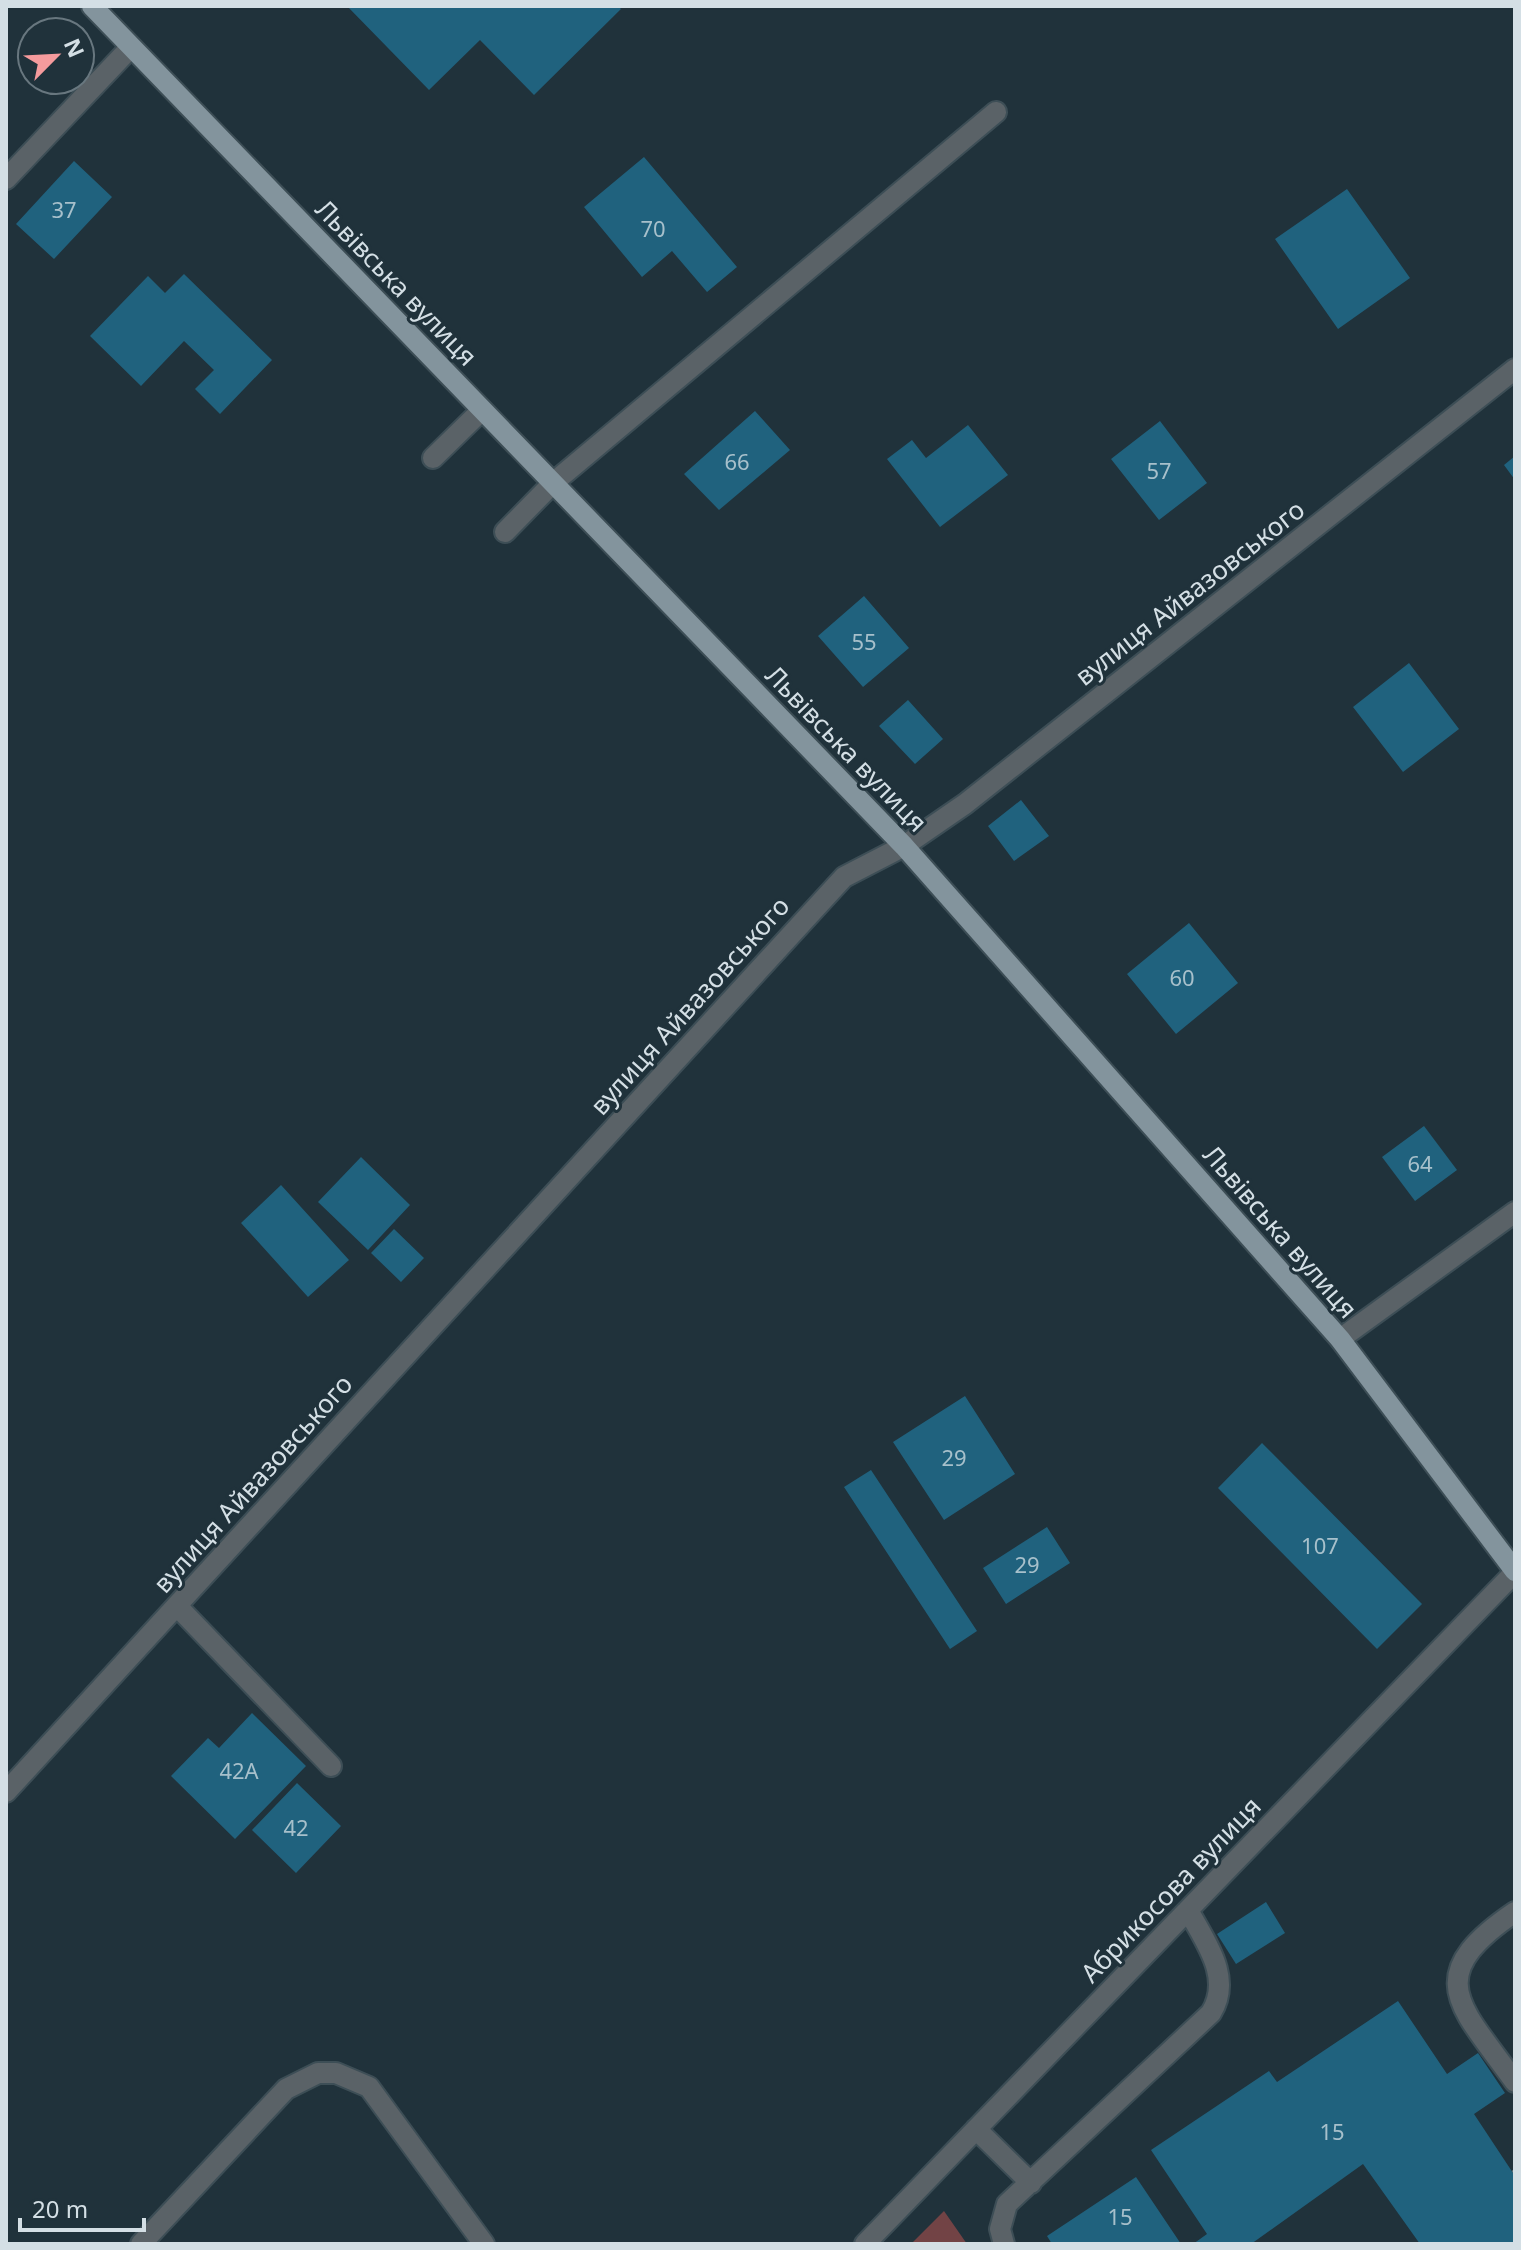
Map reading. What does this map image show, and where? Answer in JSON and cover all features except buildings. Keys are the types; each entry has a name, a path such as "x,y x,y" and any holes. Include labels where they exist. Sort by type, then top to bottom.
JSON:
{"main road":[{"name":"Львівська вулиця","path":"92,6 904,846 1340,1339 1515,1572"}],"street":[{"path":"6,179 131,47"},
{"path":"505,532 553,483 996,112"},
{"name":"вулиця Айвазовського","path":"6,1792 844,877 904,846 978,795 1515,369"},
{"path":"433,458 482,410"},
{"path":"1340,1339 1515,1212"},
{"name":"Абрикосова вулиця","path":"865,2244 1515,1572"},
{"path":"177,1606 331,1766"},
{"path":"1004,2244 1001,2216 1007,2204 1211,2013 1218,2001 1220,1975 1188,1910"},
{"path":"1515,1912 1472,1946 1458,1967 1458,1987 1464,2008 1515,2082"},
{"path":"141,2244 286,2089 318,2073 336,2073 369,2087 484,2244"},
{"path":"976,2129 1031,2183"}],"shaded area":[{"path":"944,2211 967,2244 911,2244"}]}
